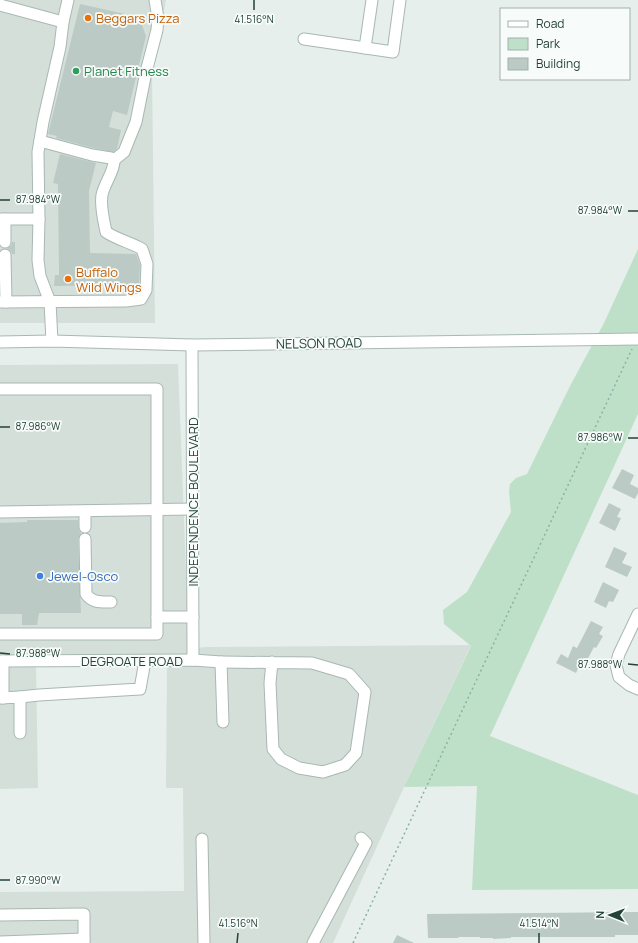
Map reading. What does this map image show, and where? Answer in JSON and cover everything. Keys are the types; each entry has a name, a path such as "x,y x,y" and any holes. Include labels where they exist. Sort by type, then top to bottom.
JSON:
{"street":[{"path":"52,341 50,302 40,276 38,260 38,152 43,122 60,47 63,22 68,0"},
{"path":"5,254 3,302 126,301 142,299 146,290 147,264 142,249 106,232 103,218 102,196 114,164 114,160 124,152 136,122 158,18 155,0"},
{"path":"365,48 372,0"},
{"path":"304,39 393,52 400,0"},
{"path":"0,5 63,22"},
{"path":"40,141 114,160"},
{"path":"5,242 2,219 39,219"},
{"name":"NELSON ROAD","path":"0,342 52,341 192,344 638,339"},
{"name":"INDEPENDENCE BOULEVARD","path":"192,344 193,660"},
{"path":"0,389 157,389 158,510 157,634 0,634"},
{"path":"0,512 193,509"},
{"path":"85,511 85,527"},
{"path":"85,539 86,594 89,599 94,601 111,602"},
{"path":"638,614 619,654 616,665 619,677 629,685 638,689"},
{"path":"157,617 193,617"},
{"name":"DEGROATE ROAD","path":"1,661 193,660 221,662 272,662"},
{"path":"1,661 2,698 20,698 39,695 140,689 145,661"},
{"path":"221,662 223,722"},
{"path":"272,662 312,663 349,674 365,692 356,754 345,765 323,772 299,768 281,759 273,748 270,683 272,662"},
{"path":"20,698 20,733"},
{"path":"313,943 366,843 361,838"},
{"path":"202,839 204,943"},
{"path":"0,915 84,914 84,941 0,942"}],"path":[{"path":"353,943 631,352"}],"shaded area":[{"path":"0,0 166,0 152,73 155,323 0,323"},
{"path":"178,364 189,648 471,645 333,943 0,943 0,892 184,891 183,788 166,788 167,665 0,657 0,365"},
{"path":"0,664 36,664 38,788 0,789"}],"green space":[{"path":"638,249 638,414 490,736 638,795 638,889 472,890 477,786 404,787 471,646 444,624 443,610 467,592 511,512 509,491 510,484 516,478 527,474 570,386 604,323"}],"building":[{"path":"80,4 139,17 146,36 127,115 113,111 109,127 121,130 117,149 113,152 56,138 57,136 48,134"},
{"path":"60,154 96,163 89,191 90,253 136,254 140,265 139,285 54,286 55,275 59,275 58,184 53,183"},
{"path":"12,242 15,242 15,254 12,254 7,248 11,246"},
{"path":"622,469 634,475 630,484 638,488 638,493 635,499 612,488"},
{"path":"609,503 621,509 617,517 621,518 615,531 599,523"},
{"name":"Jewel-Osco","path":"27,520 78,520 79,530 81,533 78,539 81,613 39,613 37,625 22,625 22,614 0,614 0,523 27,522"},
{"path":"614,547 627,553 622,563 632,567 627,577 605,567"},
{"path":"603,582 619,590 613,602 609,601 606,608 594,602"},
{"path":"591,621 603,627 599,634 603,636 596,648 594,647 585,664 581,662 576,673 556,663 561,654 568,658 573,646 577,648"},
{"path":"638,912 638,935 615,935 615,937 511,937 493,939 480,937 428,938 427,914"},
{"path":"397,935 414,943 393,943"}],"place":[{"name":"Beggars Pizza","path":"88,18"},
{"name":"Planet Fitness","path":"76,71"},
{"name":"Buffalo Wild Wings","path":"68,279"},
{"name":"Jewel-Osco","path":"40,576"}]}
